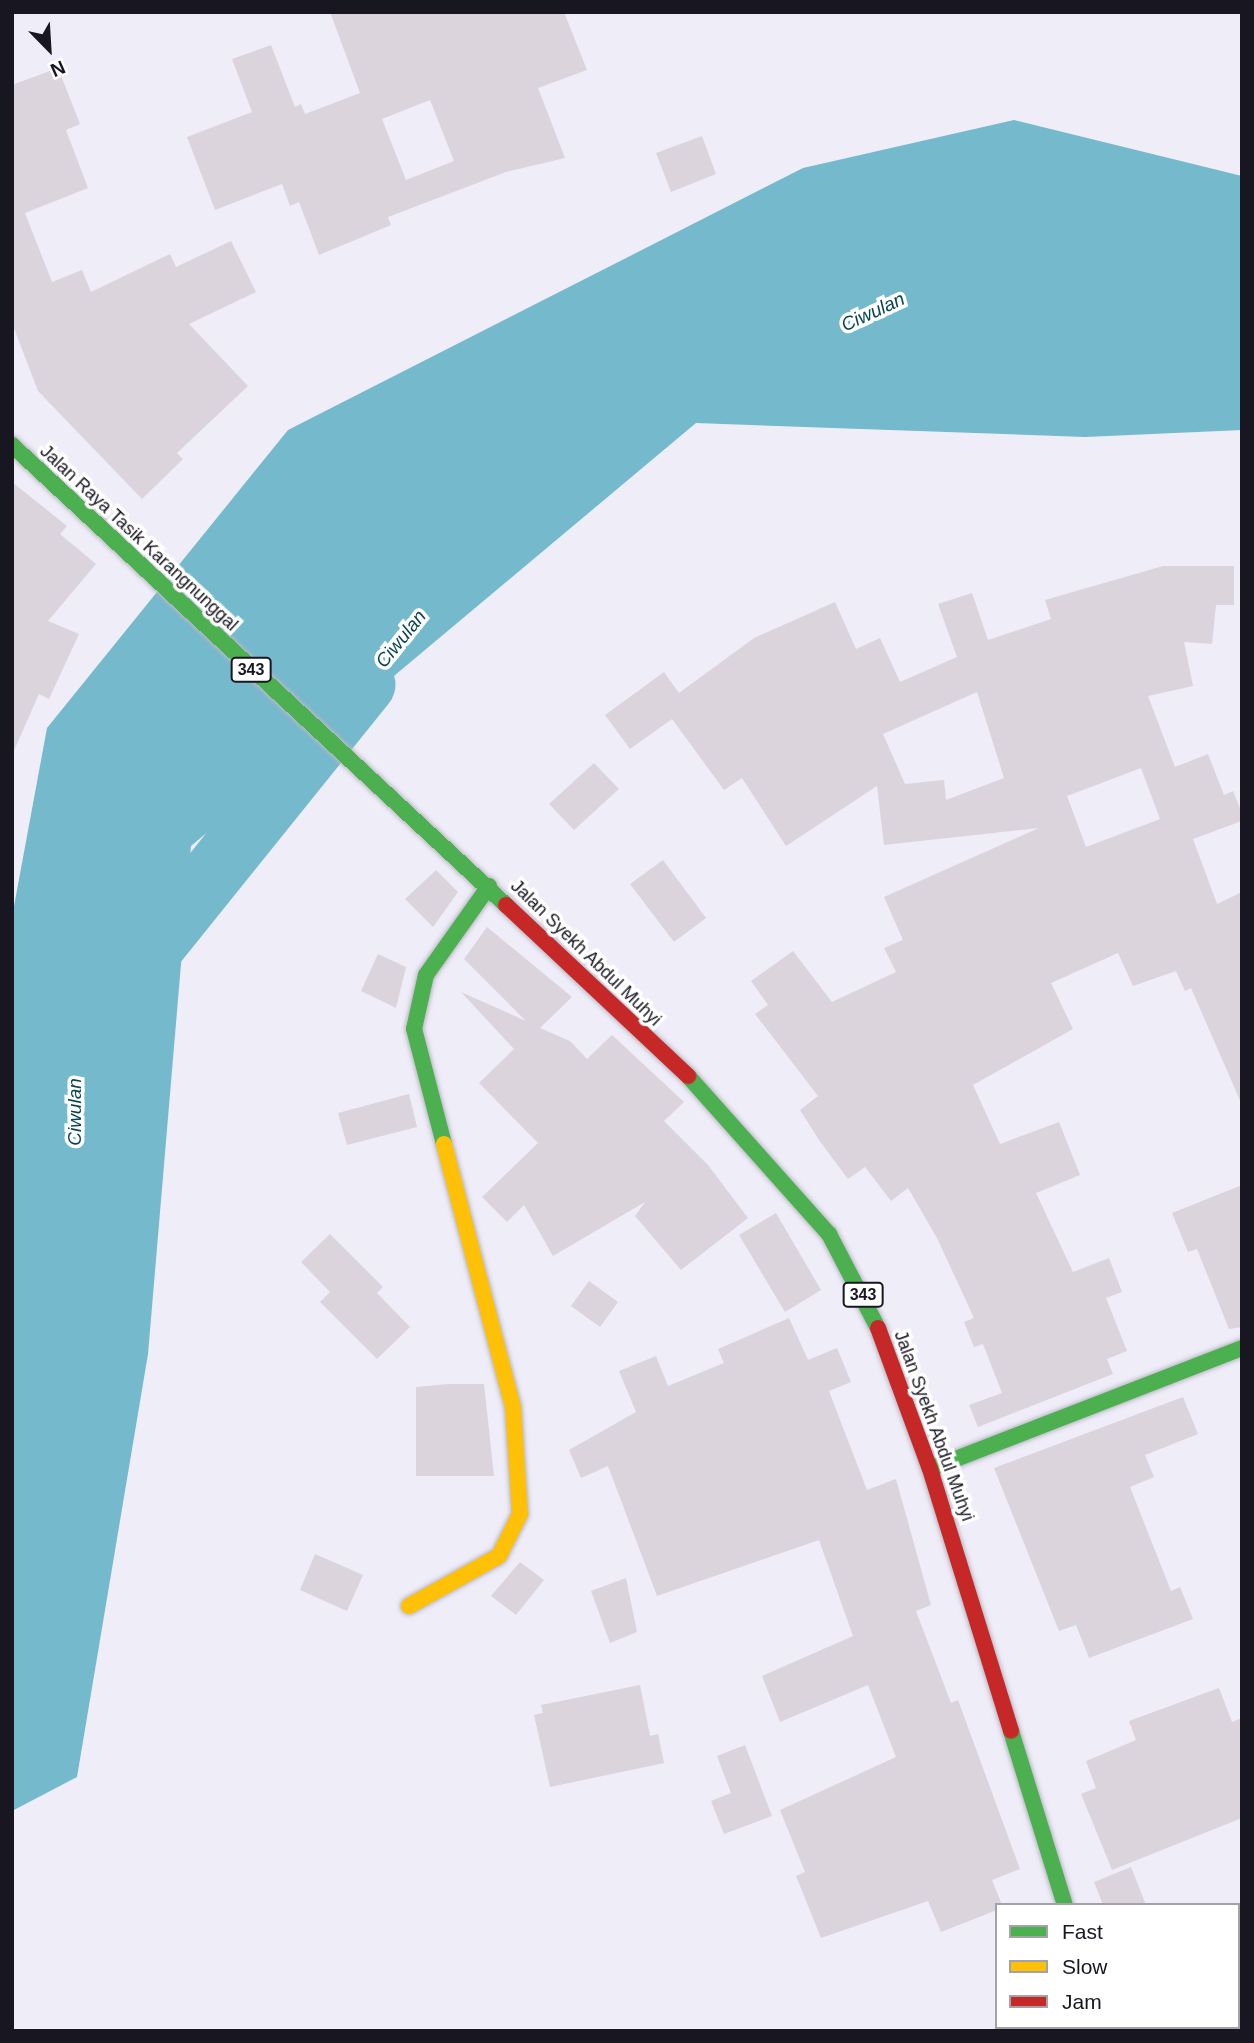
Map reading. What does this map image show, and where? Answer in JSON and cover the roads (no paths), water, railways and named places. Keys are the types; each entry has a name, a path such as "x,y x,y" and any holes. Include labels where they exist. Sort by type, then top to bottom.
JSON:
{"main road":[{"name":"Jalan Raya Tasik Karangnunggal","path":"12,445 77,512 426,828"},
{"name":"Jalan Syekh Abdul Muhyi","path":"426,828 726,1111 829,1234 871,1308 930,1469 1064,1903"},
{"path":"409,1606 499,1556 520,1514 513,1407 415,1029 426,975 489,886"},
{"path":"930,1469 1242,1348"}],"water":[{"path":"1014,120 1242,176 1242,430 1085,437 696,423 191,846 148,1354 77,1777 12,1811 12,917 47,728 288,430 803,168"}],"waterway":[{"name":"Ciwulan","path":"132,973 364,684"}]}
